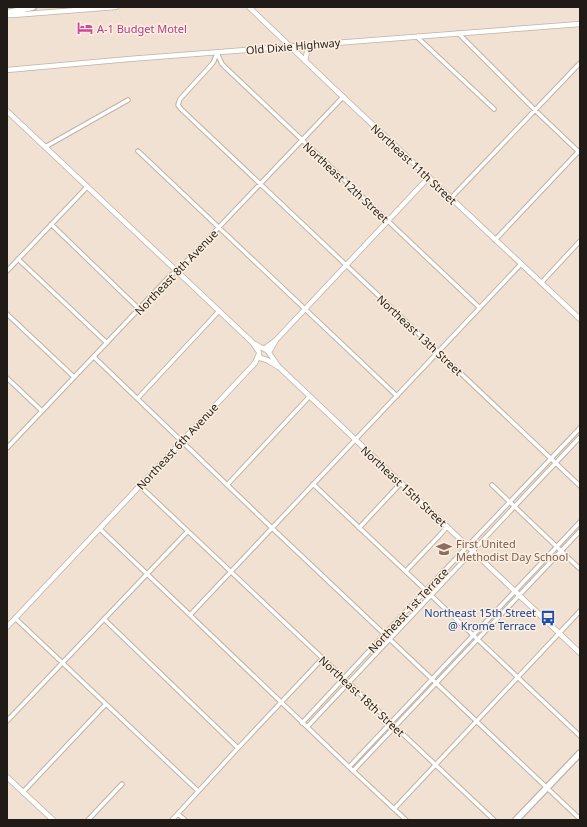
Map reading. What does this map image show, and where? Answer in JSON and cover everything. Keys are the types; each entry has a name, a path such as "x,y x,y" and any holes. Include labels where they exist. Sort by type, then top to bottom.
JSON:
{"highway":[{"path":"7,14 33,7"},
{"path":"516,820 580,753"}],"street":[{"path":"7,14 13,15 116,7"},
{"name":"Northeast 11th Street","path":"249,7 580,319"},
{"name":"Old Dixie Highway","path":"7,70 580,24"},
{"path":"458,33 535,110 580,152 495,240"},
{"path":"417,37 494,109"},
{"path":"305,61 306,52 310,45"},
{"name":"Northeast 13th Street","path":"217,53 212,64 178,102 181,109 580,486"},
{"name":"Northeast 12th Street","path":"217,53 222,64 226,68 480,308"},
{"path":"451,198 580,63"},
{"name":"Northeast 8th Avenue","path":"8,446 343,97"},
{"path":"45,147 128,100"},
{"path":"7,111 252,342 267,350 269,353"},
{"path":"138,151 397,396"},
{"path":"259,353 261,349 264,349 276,340 429,177"},
{"path":"7,271 87,187"},
{"path":"51,224 139,309"},
{"path":"541,282 580,241"},
{"path":"18,258 107,343"},
{"path":"190,615 521,264"},
{"path":"138,398 219,311"},
{"path":"7,314 74,377"},
{"path":"252,342 259,353 260,358 264,359 268,357 276,340"},
{"name":"Northeast 6th Avenue","path":"7,627 254,363 259,353"},
{"name":"Northeast 15th Street","path":"269,353 280,368 310,397 580,653"},
{"path":"94,357 272,528 580,819"},
{"name":"Northeast 15th Street","path":"264,359 280,368"},
{"name":"Northeast 6th Avenue","path":"254,363 264,359"},
{"path":"7,378 42,411"},
{"path":"227,485 310,397"},
{"name":"Northeast 1st Terrace","path":"302,723 580,428"},
{"name":"Northeast 1st Terrace","path":"306,727 580,437"},
{"path":"576,483 580,479"},
{"path":"359,528 401,483"},
{"path":"314,484 580,736"},
{"path":"492,485 580,569"},
{"name":"Northeast 18th Street","path":"140,486 494,820"},
{"path":"349,767 580,522"},
{"path":"406,571 447,527"},
{"path":"100,528 306,727 406,820"},
{"path":"353,771 580,531"},
{"path":"7,721 188,532"},
{"path":"394,809 580,612"},
{"path":"15,618 198,791"},
{"path":"104,619 238,748"},
{"path":"172,820 322,659"},
{"path":"23,792 106,704"},
{"path":"7,777 53,820"},
{"path":"88,820 122,784"},
{"path":"178,814 185,820"}],"place":[{"name":"A-1 Budget Motel","path":"85,28"},
{"name":"First United Methodist Day School","path":"444,549"},
{"name":"Northeast 15th Street @ Krome Terrace","path":"548,618"}]}
